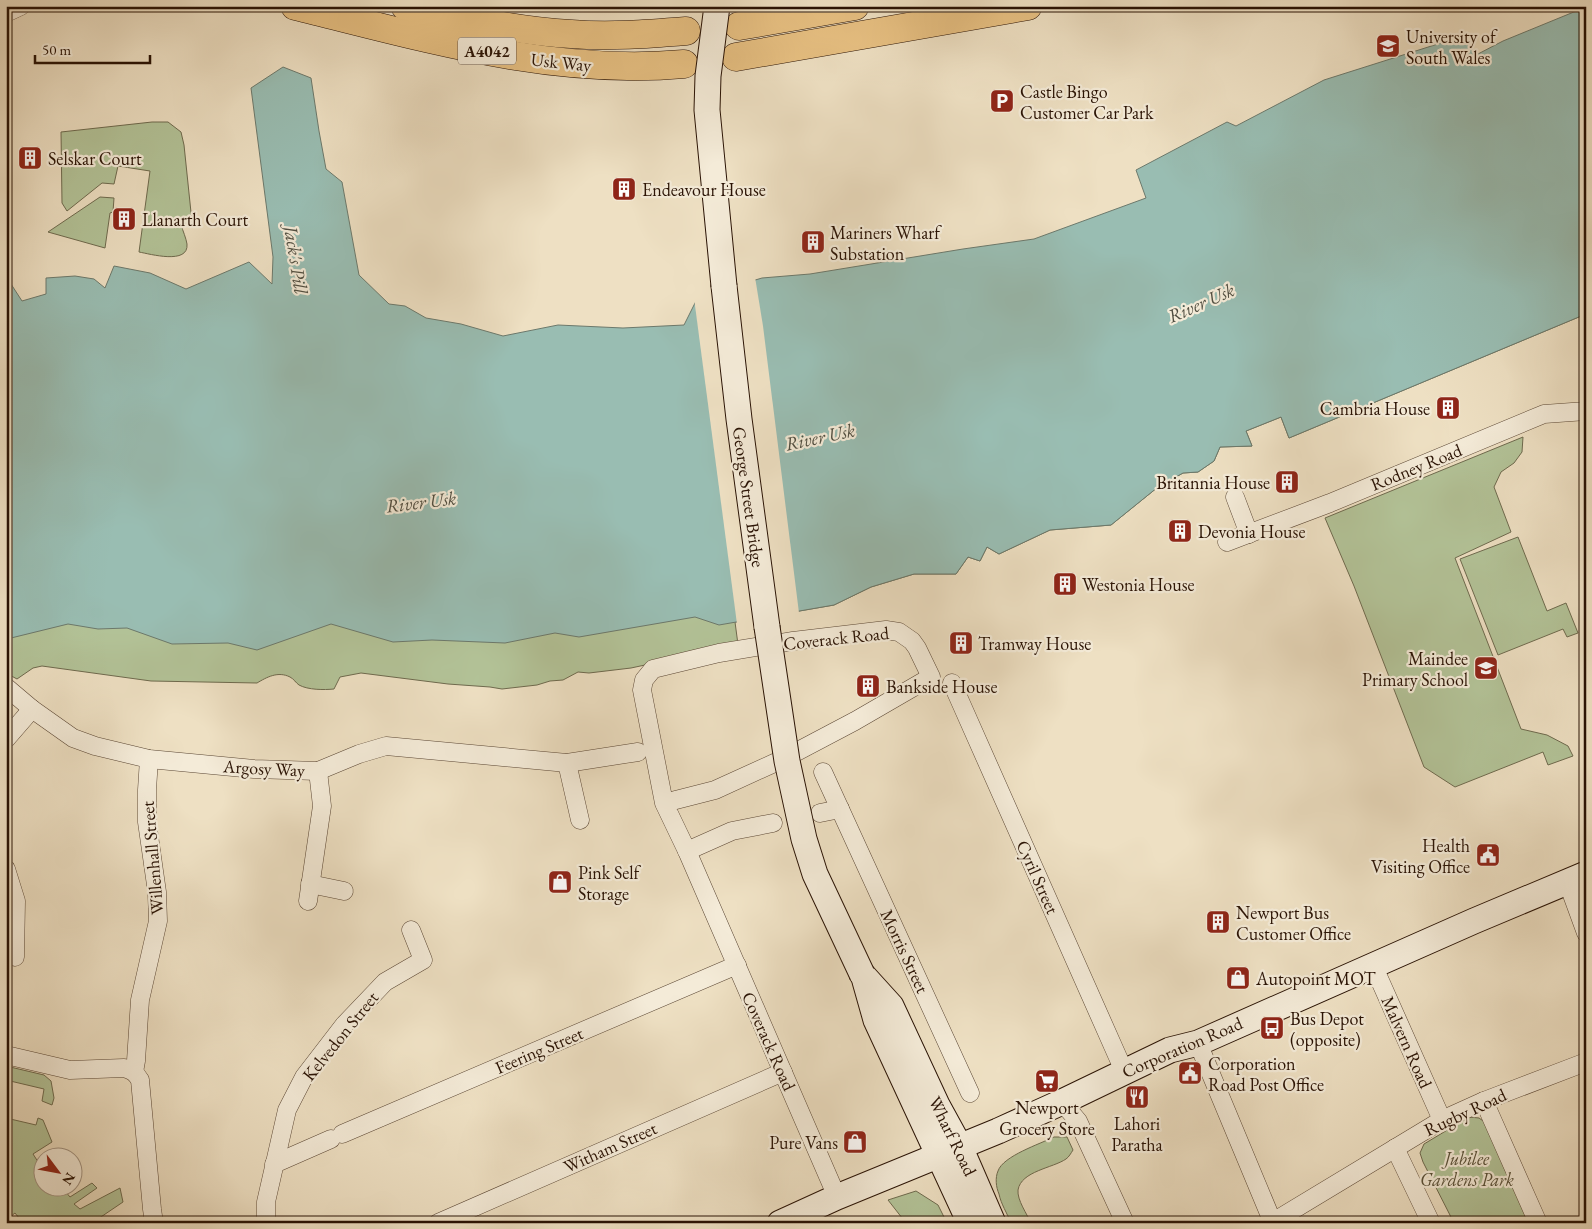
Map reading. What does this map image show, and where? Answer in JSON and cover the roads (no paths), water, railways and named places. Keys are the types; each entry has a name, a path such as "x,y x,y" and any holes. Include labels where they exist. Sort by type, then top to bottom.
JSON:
{"main road":[{"name":"Usk Way","path":"295,6 516,57 610,67 648,67 684,64"},
{"name":"Usk Way","path":"405,6 506,26 571,34 629,35 686,31"},
{"name":"George Street Bridge","path":"717,6 708,76 710,148 739,419 778,714 804,839 815,874 862,974 890,1006 903,1054"},
{"path":"739,26 855,6"},
{"path":"736,57 1028,6"},
{"name":"Corporation Road","path":"789,1221 837,1197 1062,1102 1170,1050 1198,1042 1372,965 1577,878"},
{"name":"Wharf Road","path":"903,1054 937,1105 949,1151 978,1222"}],"street":[{"path":"6,13 21,6"},
{"name":"Rodney Road","path":"1227,542 1330,503 1544,414 1586,411"},
{"path":"1235,497 1249,534"},
{"name":"Coverack Road","path":"664,803 715,790 783,759 855,721 931,677 915,644 903,634 886,630 793,641 719,653 653,668 644,680 642,690 664,803 687,851 837,1197"},
{"name":"Cyril Street","path":"952,683 1124,1071"},
{"name":"Argosy Way","path":"6,687 32,709 73,738 95,746 149,759 254,769 318,771 359,754 386,746 567,762 638,752"},
{"path":"6,739 32,709"},
{"name":"Willenhall Street","path":"149,759 147,822 157,892 158,921 140,1000 134,1072 140,1080 154,1223"},
{"path":"567,762 580,820"},
{"path":"318,771 322,806 309,893 344,891"},
{"name":"Morris Street","path":"823,772 970,1093"},
{"path":"820,813 840,809"},
{"path":"687,851 732,831 774,823"},
{"path":"6,869 16,901 14,957"},
{"path":"1577,878 1586,933"},
{"name":"Kelvedon Street","path":"266,1223 266,1202 287,1110 304,1077 344,1024 385,982 423,960 411,930"},
{"name":"Feering Street","path":"274,1164 737,965"},
{"name":"Malvern Road","path":"1372,965 1442,1120"},
{"path":"1198,1042 1273,1222"},
{"path":"6,1055 70,1070 124,1068 134,1072"},
{"name":"Rugby Road","path":"1273,1222 1442,1120 1484,1101 1586,1062"},
{"name":"Witham Street","path":"438,1223 783,1072"},
{"path":"1484,1101 1538,1223"},
{"path":"1062,1102 1078,1121 1125,1223"},
{"path":"1395,1148 1431,1223"}],"water":[{"path":"1586,7 1586,314 1289,438 1281,417 1246,431 1252,446 1220,447 1214,461 1198,472 1183,473 1158,487 1111,525 1050,530 999,554 987,547 980,561 968,557 956,574 914,574 871,587 834,605 719,625 695,617 579,637 555,633 505,643 432,640 393,642 331,624 257,650 228,643 172,644 127,628 98,629 68,624 11,638 6,637 6,285 11,284 22,301 46,294 46,278 75,276 94,279 105,288 114,266 150,273 186,289 249,262 272,284 273,257 251,88 283,67 311,78 326,169 342,182 359,275 389,304 405,306 426,318 461,324 503,336 558,325 623,328 684,325 698,297 762,278 810,274 1034,239 1146,198 1136,170 1227,122 1236,126 1324,80 1463,36 1476,55 1503,41"}],"place":[{"name":"University of South Wales","path":"1388,46"},
{"name":"Castle Bingo Customer Car Park","path":"1002,101"},
{"name":"Selskar Court","path":"30,158"},
{"name":"Endeavour House","path":"624,189"},
{"name":"Llanarth Court","path":"124,219"},
{"name":"Mariners Wharf Substation","path":"813,242"},
{"name":"Cambria House","path":"1448,408"},
{"name":"Britannia House","path":"1287,482"},
{"name":"Devonia House","path":"1180,531"},
{"name":"Westonia House","path":"1065,584"},
{"name":"Tramway House","path":"961,643"},
{"name":"Maindee Primary School","path":"1486,668"},
{"name":"Bankside House","path":"868,686"},
{"name":"Health Visiting Office","path":"1488,855"},
{"name":"Pink Self Storage","path":"560,882"},
{"name":"Newport Bus Customer Office","path":"1218,922"},
{"name":"Autopoint MOT","path":"1238,978"},
{"name":"Bus Depot (opposite)","path":"1272,1028"},
{"name":"Corporation Road Post Office","path":"1190,1073"},
{"name":"Newport Grocery Store","path":"1047,1081"},
{"name":"Lahori Paratha","path":"1137,1097"},
{"name":"Pure Vans","path":"855,1142"}],"water label":[{"name":"Jack's Pill","path":"296,260"},
{"name":"River Usk","path":"1201,303"},
{"name":"River Usk","path":"820,437"},
{"name":"River Usk","path":"421,502"}],"park label":[{"name":"Jubilee Gardens Park","path":"1467,1168"}]}
